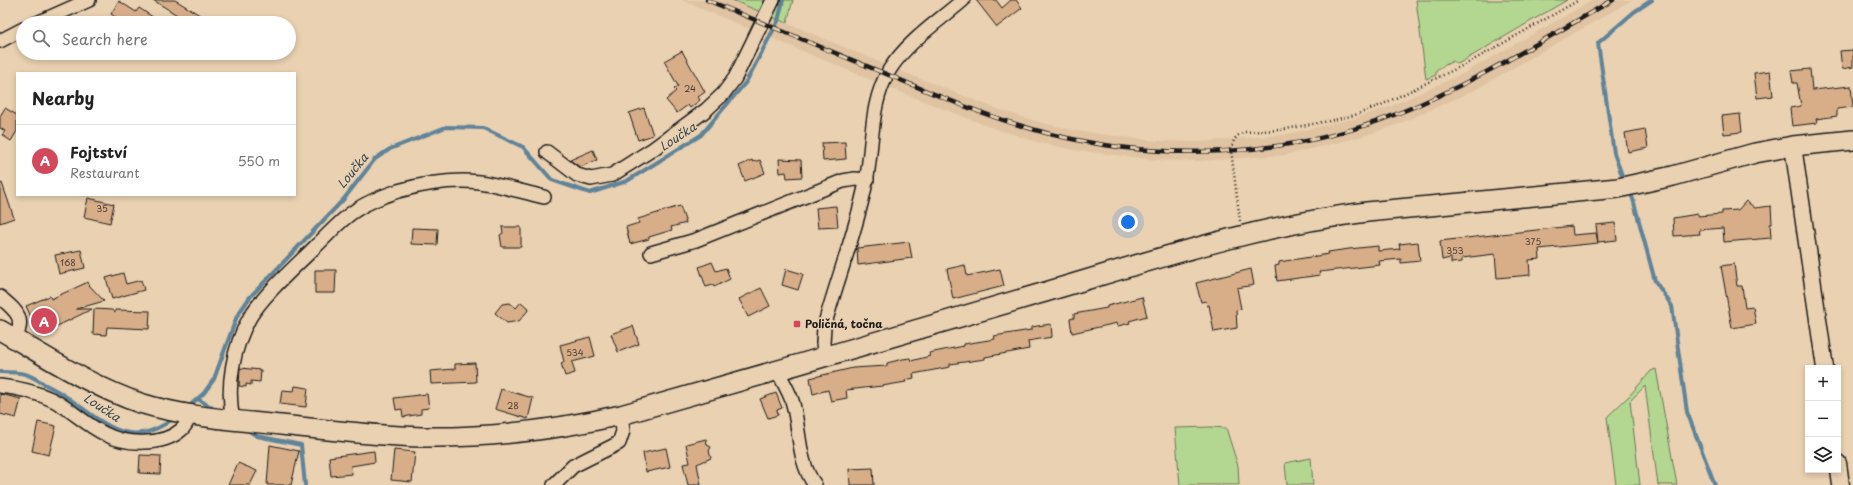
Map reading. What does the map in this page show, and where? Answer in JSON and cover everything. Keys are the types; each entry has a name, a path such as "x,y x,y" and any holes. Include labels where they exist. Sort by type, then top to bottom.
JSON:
{"main road":[{"path":"8,334 80,376 110,391 148,405 190,414 233,420 388,435 459,436 544,430 621,415 1242,235 1330,216 1618,188 1673,176 1755,153 1793,146 1853,140"}],"street":[{"path":"53,16 89,0"},
{"path":"547,152 577,175 591,179 612,175 654,149 706,110 723,94 735,78 773,0"},
{"path":"825,356 823,343 824,327 867,180 874,112 885,78 908,47 963,0"},
{"path":"0,41 16,33"},
{"path":"1793,146 1825,365"},
{"path":"651,253 696,240 843,181 854,179 867,180"},
{"path":"233,420 230,401 231,378 238,349 250,318 259,305 288,274 344,219 356,210 381,197 399,191 426,185 456,182 484,183 544,197"},
{"path":"0,297 15,310 20,320 20,328 8,334"},
{"path":"778,370 793,405 806,471 815,485"},
{"path":"0,386 41,394 64,406 99,432 124,440 148,441 168,438 182,430 190,414"},
{"path":"554,485 573,466 619,443 623,431 621,415"},
{"path":"1839,473 1841,485"}],"path":[{"path":"1242,235 1231,150 1237,136 1244,132 1280,130 1329,121 1355,115 1381,105 1470,62 1579,0"}],"shaded area":[{"path":"681,0 732,0 903,72 1000,110 1042,123 1077,131 1123,137 1157,141 1197,142 1283,135 1355,118 1389,107 1464,73 1593,0 1632,0 1473,91 1396,125 1360,137 1286,155 1198,161 1156,160 1074,150 1037,142 993,128 895,90"}],"green space":[{"path":"732,0 793,0 787,23"},
{"path":"1416,0 1567,0 1458,64 1453,61 1436,70 1436,75 1426,79"},
{"path":"1656,369 1677,485 1658,485 1645,386 1630,401 1640,485 1616,485 1607,417 1630,395 1651,371"},
{"path":"1175,428 1226,428 1238,466 1239,485 1180,485"},
{"path":"1311,458 1313,485 1287,485 1285,463"}],"building":[{"path":"153,0 175,0 201,16 179,16"},
{"path":"976,0 996,0 1002,8 1011,0 1016,0 1022,8 997,27"},
{"path":"119,1 136,12 139,8 151,16 114,16 111,14"},
{"path":"1853,50 1853,67 1842,69 1840,51"},
{"path":"682,51 705,92 698,97 700,100 690,108 688,105 677,113 666,100 676,91 674,89 678,86 664,61"},
{"path":"1810,69 1812,90 1851,86 1853,107 1837,109 1837,116 1816,119 1817,123 1792,126 1790,108 1801,106 1797,83 1793,83 1791,71"},
{"path":"1770,71 1773,96 1757,98 1754,73"},
{"path":"5,108 16,114 16,133 11,141 2,135 5,131 0,128 0,116"},
{"path":"644,108 653,135 638,140 629,113"},
{"path":"1740,114 1742,132 1724,134 1722,116"},
{"path":"1645,129 1648,148 1628,152 1625,133"},
{"path":"845,142 846,159 823,161 822,143"},
{"path":"593,150 597,160 580,167 570,160"},
{"path":"779,159 801,160 802,177 787,178 786,172 780,173"},
{"path":"752,160 753,162 760,160 765,173 745,181 739,166"},
{"path":"2,183 14,218 0,223 0,184"},
{"path":"88,198 114,204 110,223 84,217"},
{"path":"1746,201 1755,208 1771,206 1771,238 1724,242 1723,228 1699,230 1700,234 1674,236 1673,218 1698,214 1698,216 1722,214 1722,211 1738,210"},
{"path":"680,206 686,223 671,227 672,230 649,237 649,239 630,244 626,227 639,223 638,219"},
{"path":"836,206 838,227 818,228 816,208"},
{"path":"1615,223 1617,240 1598,242 1596,225"},
{"path":"1572,226 1573,235 1596,233 1598,243 1539,249 1540,259 1529,260 1530,275 1497,278 1495,254 1462,258 1462,262 1451,263 1451,258 1442,260 1440,241"},
{"path":"502,227 521,227 521,247 502,247 500,235 503,233"},
{"path":"412,228 438,229 437,245 411,244"},
{"path":"909,242 912,258 858,265 857,248"},
{"path":"1418,242 1420,261 1401,263 1401,259 1379,261 1380,265 1319,272 1320,275 1277,281 1275,266 1279,265 1279,262 1329,254 1328,252 1349,249 1378,246 1378,251 1400,249 1399,244"},
{"path":"81,250 85,268 59,274 55,255"},
{"path":"712,262 716,271 726,268 730,279 714,287 713,285 706,287 699,267"},
{"path":"1734,264 1737,286 1742,286 1745,308 1753,307 1756,324 1732,328 1721,266"},
{"path":"965,265 967,276 1000,269 1004,286 953,299 947,269"},
{"path":"786,269 803,274 798,290 782,285"},
{"path":"1251,269 1254,285 1237,288 1241,309 1236,310 1237,328 1214,332 1209,305 1207,306 1206,301 1201,302 1196,283"},
{"path":"315,270 336,270 335,293 315,293"},
{"path":"123,273 126,284 141,280 144,290 112,299 106,278"},
{"path":"88,282 104,301 76,309 92,309 39,335 26,306 50,296 51,299"},
{"path":"761,288 770,306 748,317 739,299"},
{"path":"1142,297 1147,316 1118,326 1117,323 1072,333 1070,319 1074,318 1074,314 1107,308 1107,306"},
{"path":"521,302 529,309 519,321 507,323 495,313 502,304 510,303 516,308"},
{"path":"94,309 112,310 115,313 115,310 150,311 149,329 107,327 106,335 93,334"},
{"path":"1051,324 1052,337 1028,341 1029,349 985,357 985,359 950,364 950,367 913,374 914,378 905,380 906,382 846,390 847,398 831,401 828,390 813,394 810,378 853,368 887,366 887,363 903,359 910,358 911,361 930,356 929,353 964,346 964,344 995,339 994,336 1031,330 1031,327"},
{"path":"633,326 639,344 618,352 611,334"},
{"path":"590,337 595,356 572,362 575,373 565,376 561,363 564,362 560,345"},
{"path":"475,363 476,382 431,384 430,371 455,369 455,364"},
{"path":"240,368 261,370 260,382 251,381 251,385 246,384 246,387 239,386"},
{"path":"295,386 308,388 306,407 280,404 282,390 294,391"},
{"path":"501,389 533,398 528,419 495,409"},
{"path":"776,393 782,408 777,410 778,415 768,418 760,399"},
{"path":"0,394 21,399 16,418 0,414"},
{"path":"427,394 429,408 421,409 421,414 403,417 402,409 396,410 394,398"},
{"path":"38,422 56,426 49,455 32,451"},
{"path":"706,439 707,445 711,447 709,451 711,458 697,464 701,485 688,485 683,464 690,463 686,444"},
{"path":"270,445 299,451 291,485 267,485"},
{"path":"666,448 670,467 646,472 643,453"},
{"path":"394,450 415,452 412,482 391,480"},
{"path":"374,451 375,462 351,466 352,474 331,476 329,457"},
{"path":"140,455 161,456 160,474 139,473"},
{"path":"238,463 257,471 250,485 228,485"},
{"path":"873,468 874,485 850,485 849,469"}],"waterway":[{"name":"Loučka","path":"187,408 204,393 214,379 237,316 250,297 343,200 375,159 390,149 446,127 483,128 523,147 552,180 590,193 627,181 701,135 746,82 778,21 783,0"},
{"path":"1624,181 1614,153 1598,43 1634,12 1652,0"},
{"path":"1629,190 1633,199 1655,281 1672,306 1687,412 1715,485"},
{"name":"Loučka","path":"0,372 19,373 32,377 59,392 106,424 118,430 130,433 144,433 158,428 174,418"},
{"path":"198,399 217,411"},
{"path":"246,429 257,436 301,445 305,485"}],"railway":[{"path":"707,0 950,100 1009,122 1050,134 1093,143 1136,149 1180,152 1224,151 1267,147 1310,140 1353,129 1394,115 1423,103 1478,76 1613,0"}],"place":[{"name":"Fojtství","path":"44,321"},
{"name":"Poličná, točna","path":"797,324"}]}
